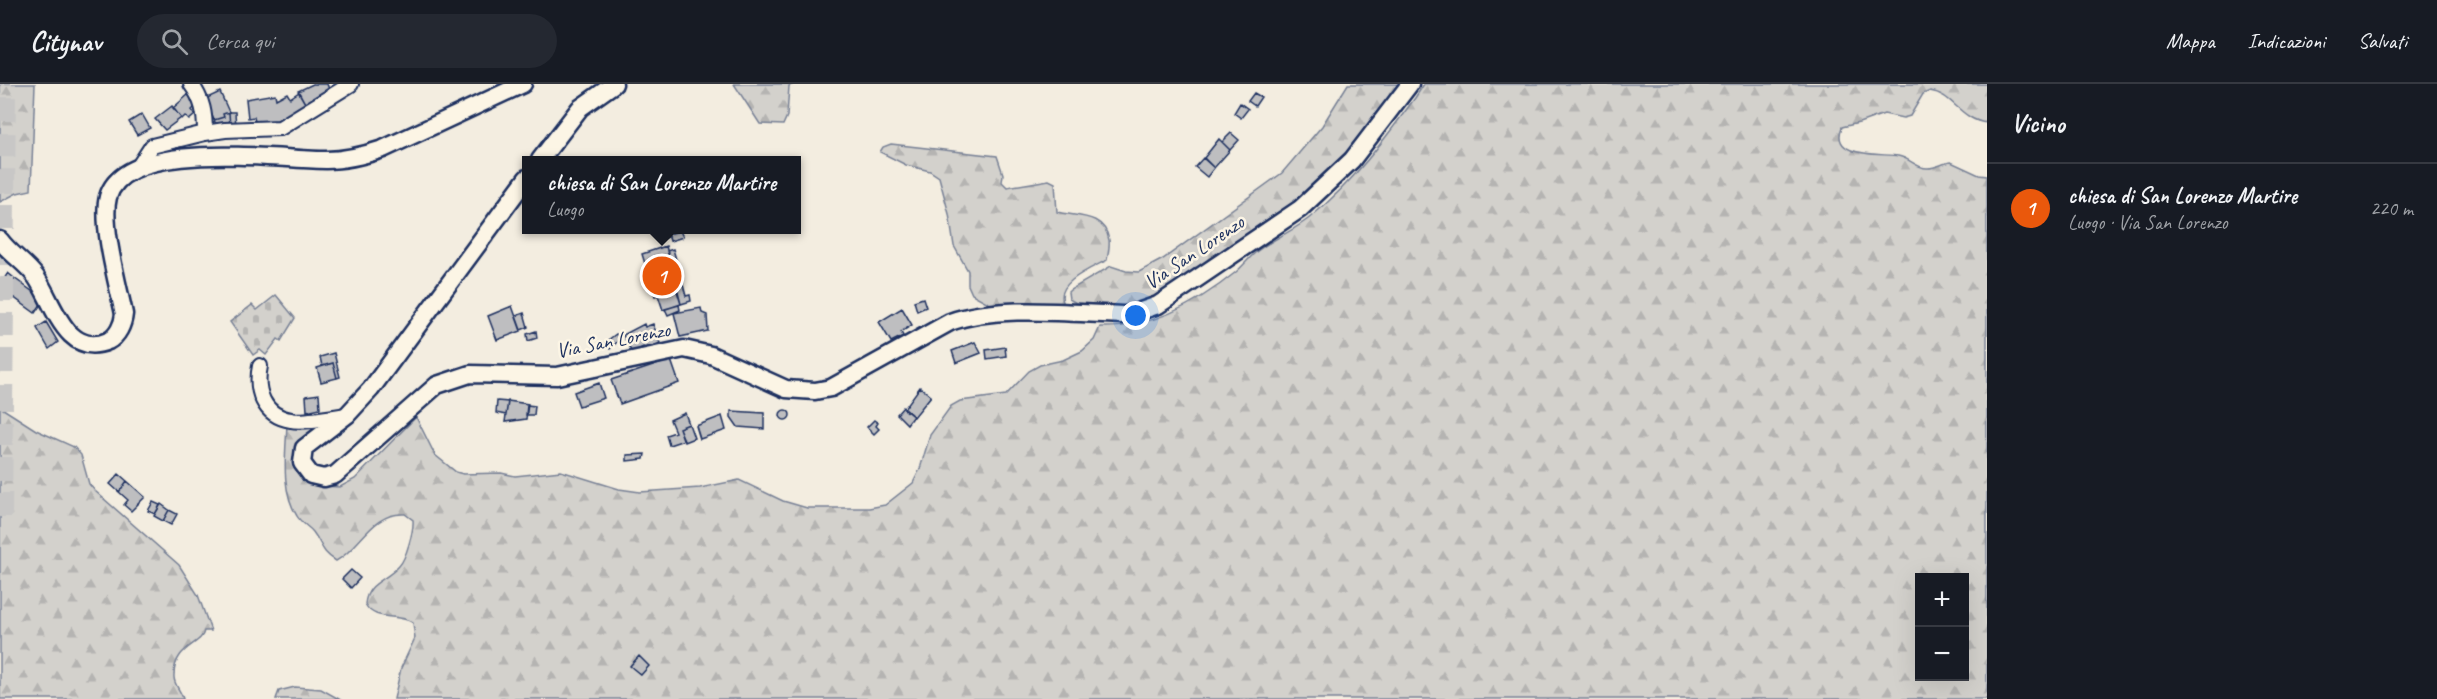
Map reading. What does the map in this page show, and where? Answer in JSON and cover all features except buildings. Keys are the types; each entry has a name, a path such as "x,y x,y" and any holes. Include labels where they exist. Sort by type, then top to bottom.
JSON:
{"street":[{"path":"191,84 200,97 205,115 205,133"},
{"path":"137,168 152,146 225,130 280,128 351,84"},
{"path":"4,248 34,275 60,324 71,335 85,342 108,340 114,337 123,323 124,314 107,225 108,196 121,177 137,168 194,156 327,160 362,156 383,149 523,84"},
{"path":"543,156 580,108 614,84"},
{"name":"Via San Lorenzo","path":"522,185 371,389 347,416 304,448 302,463 310,475 324,478 335,475 437,385 470,374 556,376 684,349 711,355 786,389 815,391 831,388 962,318 992,313 1129,315 1144,312 1158,305 1300,209 1352,160 1410,84"},
{"path":"261,366 257,382 261,400 272,413 291,421 347,416"}],"green space":[{"path":"0,84 35,84 31,190 17,193 0,202"},
{"path":"734,84 794,84 789,86 787,116 783,125 760,124"},
{"path":"1348,84 1410,84 1340,176 1151,310 1089,310 1069,299 1070,290 1111,266 1139,272 1163,259 1282,173 1322,126"},
{"path":"1424,84 1987,84 1987,123 1970,117 1945,97 1930,91 1923,94 1910,116 1903,118 1884,114 1842,127 1840,137 1843,145 1859,152 1898,156 1924,168 1951,162 1979,175 1987,176 1987,699 394,699 401,668 415,638 413,623 375,613 365,604 373,586 394,571 402,562 409,544 413,520 405,514 383,519 336,561 324,551 313,532 299,518 288,494 285,471 287,423 342,414 304,448 323,486 340,487 355,479 416,417 435,455 456,472 463,474 501,473 515,476 561,471 619,489 640,492 700,488 739,480 783,501 807,508 869,508 885,505 913,483 920,469 930,435 951,406 960,401 1006,395 1029,371 1082,351 1094,340 1100,327 1137,324 1155,319 1190,304 1206,294 1236,272 1256,252 1292,230 1328,202 1368,160"},
{"path":"891,144 997,156 1003,174 1002,182 1007,187 1049,180 1055,183 1057,212 1089,218 1102,225 1109,242 1107,260 1069,283 1062,296 1064,304 999,309 972,294 968,285 968,271 954,246 949,214 939,177 930,171 906,165 880,152 883,147"},
{"path":"276,295 295,318 281,341 278,339 266,355 260,350 253,355 230,322 252,305 257,310"},
{"path":"0,407 36,430 74,447 81,455 89,484 179,565 198,595 211,631 204,631 202,636 178,659 174,680 183,699 0,699"},
{"path":"295,687 321,689 339,699 276,699 279,691"}],"tunnel":[{"path":"0,517 4,84"}],"place":[{"name":"chiesa di San Lorenzo Martire","path":"662,276"}]}
